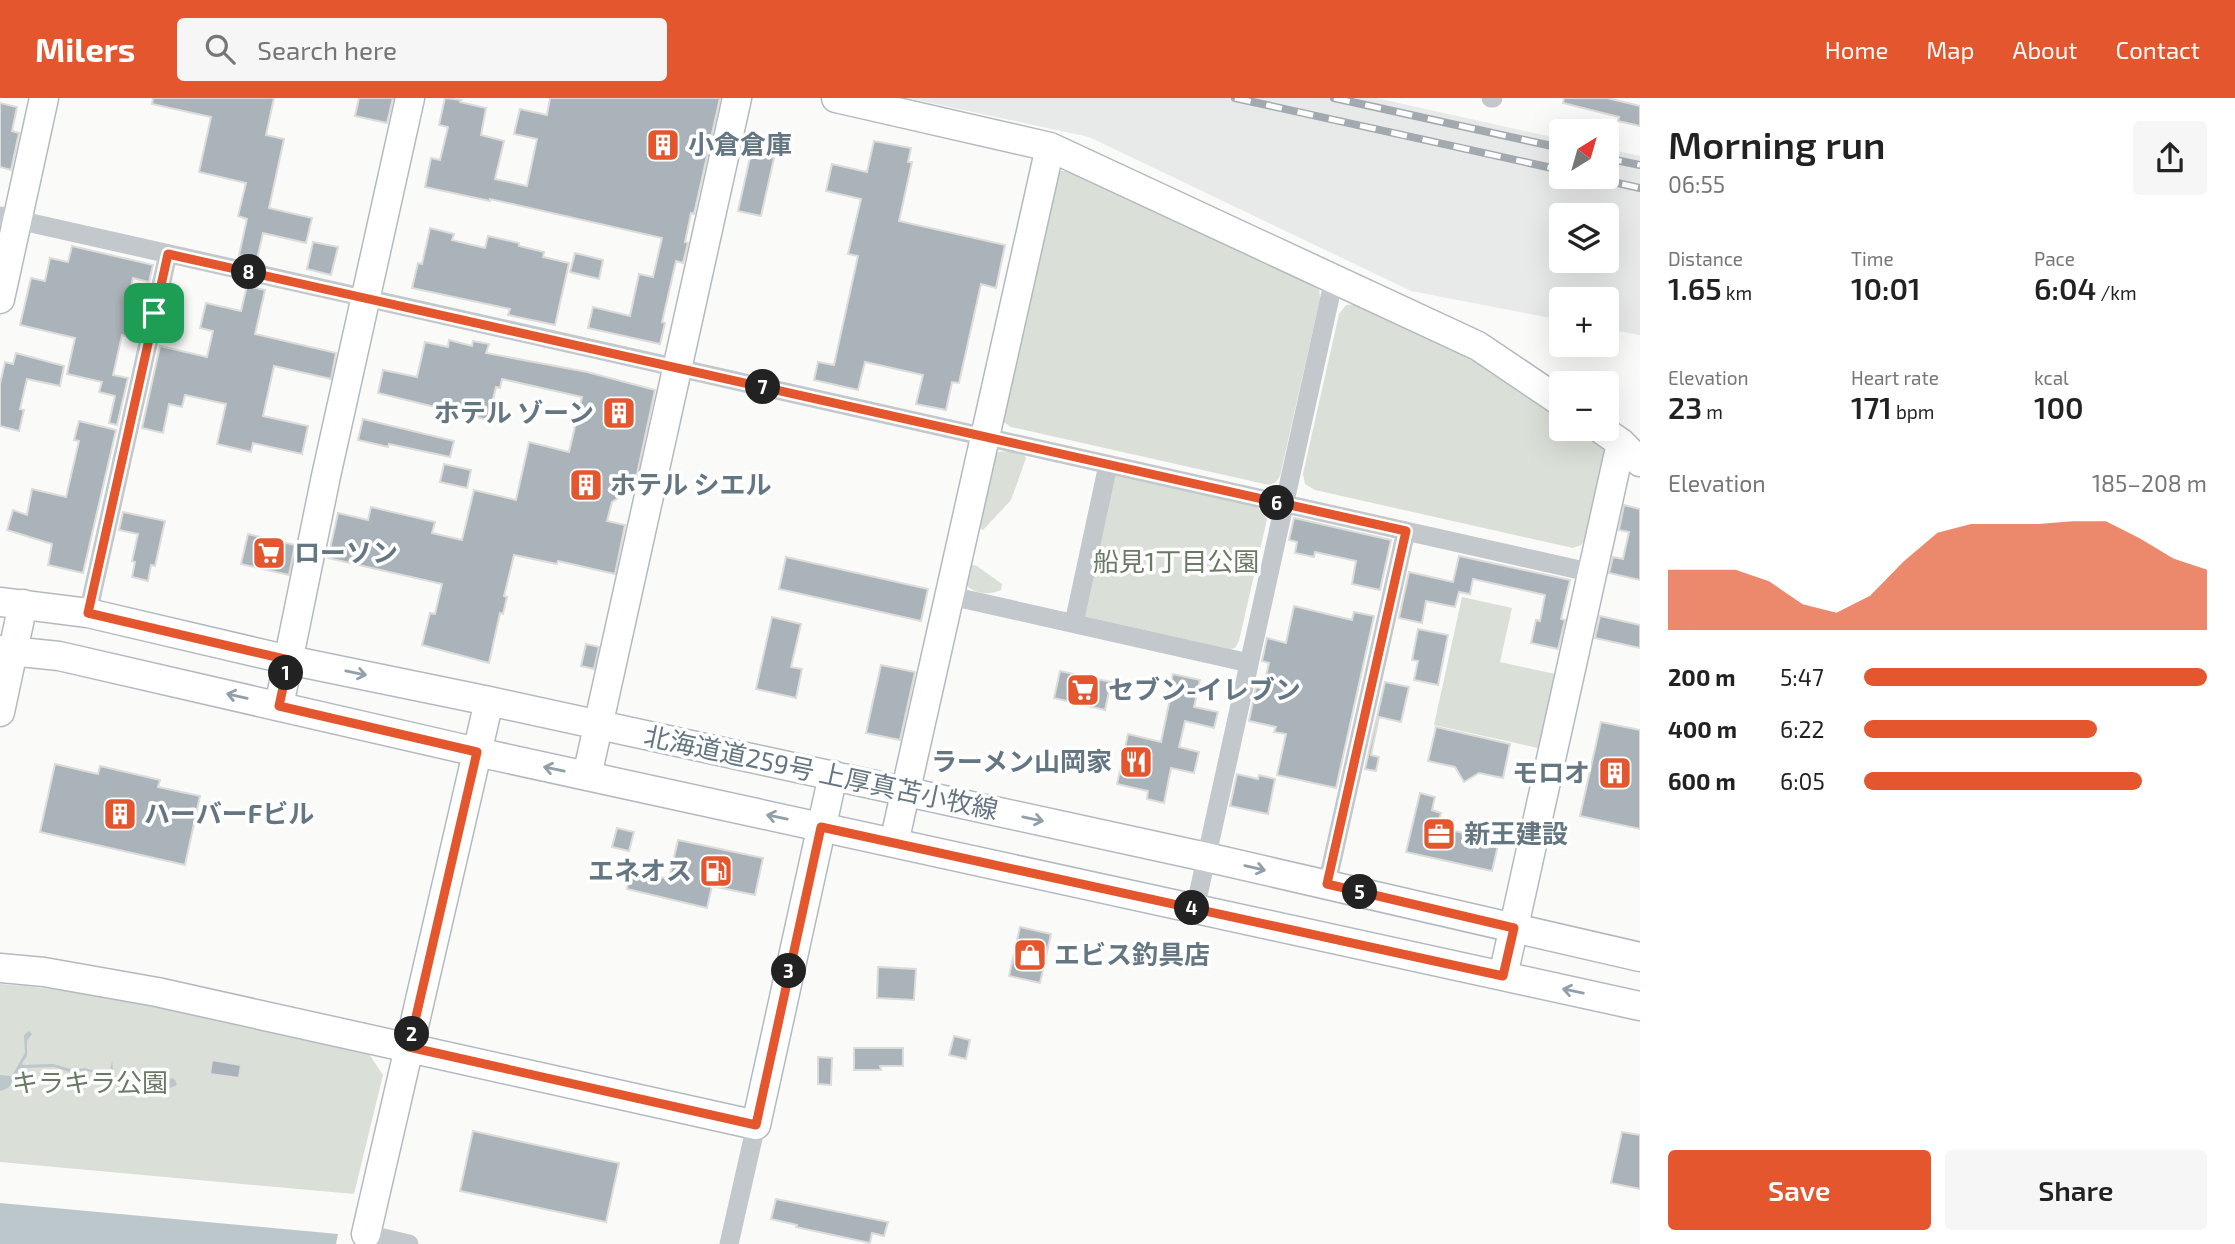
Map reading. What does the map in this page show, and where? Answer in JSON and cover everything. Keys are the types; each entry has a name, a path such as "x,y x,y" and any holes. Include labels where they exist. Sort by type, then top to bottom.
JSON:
{"street":[{"path":"0,299 9,218 44,98"},
{"path":"279,706 410,98"},
{"path":"587,776 737,98"},
{"path":"836,98 1050,147 1478,346 1549,394"},
{"path":"894,843 1050,147"},
{"path":"9,218 1592,573"},
{"path":"88,613 168,254"},
{"path":"1195,909 1334,279"},
{"path":"1503,976 1621,444"},
{"path":"1074,623 1108,465"},
{"path":"1327,884 1406,531"},
{"path":"951,596 1249,663"},
{"path":"0,712 12,603"},
{"name":"北海道道259号 上厚真苫小牧線","path":"12,603 88,613 289,660 599,724 1327,884 1640,957"},
{"name":"北海道道259号 上厚真苫小牧線","path":"7,650 59,656 477,752 1640,1006"},
{"path":"409,1244 365,1239 489,701"},
{"path":"729,1244 833,775"},
{"path":"0,968 44,972 157,992 756,1125"}],"shaded area":[{"path":"908,98 1376,98 1549,136 1549,189 1619,189 1619,152 1640,156 1640,335 1619,331 1619,287 1549,287 1549,318 1411,291 1089,137"},
{"path":"29,1031 32,1034 27,1041 27,1056 23,1065 53,1064 74,1070 84,1068 109,1075 112,1061 114,1076 156,1078 164,1081 172,1078 177,1085 170,1088 156,1081 111,1078 85,1070 73,1073 54,1067 21,1068 11,1085 0,1091 0,1075 13,1074 25,1053 24,1035"},
{"path":"0,1203 338,1234 336,1244 0,1244"}],"green space":[{"path":"1060,171 1074,171 1319,287 1320,299 1280,476 1276,482 1269,485 1011,427 1002,421 1051,178"},
{"path":"1357,304 1488,365 1549,408 1549,441 1595,441 1604,448 1586,539 1581,545 1573,548 1315,490 1305,484 1303,474 1339,314 1346,305"},
{"path":"997,452 1023,453 1026,458 1011,500 983,530 979,528 992,458"},
{"name":"船見1丁目公園","path":"1115,474 1257,506 1267,519 1239,641 1235,648 1229,649 1083,616"},
{"path":"970,564 1002,584 1001,590 983,593 966,585"},
{"path":"1462,597 1512,608 1500,662 1555,674 1538,748 1434,725"},
{"name":"キラキラ公園","path":"0,984 139,1002 367,1051 383,1075 354,1194 0,1162"}],"building":[{"path":"153,98 274,98 266,135 284,139 269,208 312,218 306,243 263,233 257,259 239,255 247,219 238,216 246,183 199,172 211,117 152,104"},
{"path":"359,98 393,98 387,123 355,116"},
{"path":"445,98 486,108 481,135 504,141 495,179 527,186 537,139 514,134 520,109 547,115 550,98 720,98 694,214 691,213 683,263 676,261 662,322 665,323 660,344 588,328 593,307 630,316 639,274 653,277 662,238 425,187 431,158 440,160 448,127 439,125"},
{"path":"1564,98 1607,98 1640,106 1640,126 1619,121 1619,117 1563,103"},
{"path":"0,103 17,107 12,131 19,133 11,170 0,167"},
{"path":"874,141 911,148 908,162 912,162 899,221 1005,245 996,288 981,284 959,383 952,382 946,410 916,404 923,375 865,362 858,390 814,380 818,362 834,365 858,256 848,254 861,199 826,191 832,164 867,172"},
{"path":"751,153 774,158 761,216 738,211"},
{"path":"430,228 454,234 452,240 485,248 488,236 519,243 519,246 544,252 543,257 569,263 555,325 508,315 510,309 412,288 418,263 422,264"},
{"path":"313,242 338,247 331,275 307,269"},
{"path":"72,246 153,265 149,282 133,278 125,313 142,316 137,339 122,335 113,375 128,378 117,425 109,423 115,396 99,392 102,382 67,374 75,338 20,325 31,278 45,281 50,258 68,262"},
{"path":"575,253 603,260 599,279 570,272"},
{"path":"247,286 265,290 255,334 336,353 331,379 274,366 263,416 308,426 302,454 253,443 251,452 217,444 226,404 185,395 182,407 169,404 163,433 142,428 160,346 207,357 213,331 200,328 206,303 241,311"},
{"path":"449,340 472,346 473,341 489,344 486,353 587,372 655,390 633,493 628,492 612,502 607,521 625,525 615,574 558,561 557,564 514,555 504,596 507,597 503,614 500,613 489,663 422,645 430,613 435,614 442,584 328,558 338,513 368,520 371,507 435,522 432,533 462,540 474,490 516,500 529,442 569,452 582,397 502,379 500,388 496,387 488,420 378,393 383,370 417,377 425,342 448,347"},
{"path":"16,353 64,366 60,386 27,379 20,409 24,410 19,431 0,426 0,384 5,362 13,364"},
{"path":"363,419 454,441 450,457 358,440"},
{"path":"79,421 116,430 83,573 48,565 52,544 7,530 13,510 27,515 32,489 66,497 79,441 74,440"},
{"path":"444,464 471,470 467,488 440,482"},
{"path":"1624,505 1640,509 1640,580 1609,573 1613,557 1623,559 1629,532 1619,530"},
{"path":"123,512 165,521 155,566 151,565 148,581 132,577 135,562 132,561 138,534 119,530"},
{"path":"1294,518 1391,540 1380,590 1352,584 1356,561 1315,552 1314,557 1295,553 1297,542 1289,540"},
{"name":"ローソン","path":"248,534 295,545 289,575 241,564"},
{"path":"1459,556 1570,580 1561,619 1565,620 1558,649 1531,643 1536,620 1540,621 1545,595 1473,579 1470,594 1459,592 1455,607 1426,601 1422,623 1399,618 1409,572 1453,582"},
{"path":"786,557 928,589 921,621 779,589"},
{"path":"1294,606 1352,620 1354,612 1374,616 1336,788 1277,775 1286,734 1274,732 1276,727 1249,721 1256,687 1263,689 1269,663 1262,661 1267,638 1286,643"},
{"path":"1600,616 1640,625 1640,648 1595,638"},
{"path":"772,617 801,624 791,667 802,669 796,698 756,689"},
{"path":"1418,629 1448,635 1438,685 1414,680 1418,661 1412,660"},
{"path":"586,644 599,647 594,669 581,666"},
{"path":"881,665 915,672 900,740 866,733"},
{"name":"セブン-イレブン","path":"1060,671 1111,682 1105,710 1054,698"},
{"path":"1173,674 1200,680 1194,707 1218,712 1214,728 1185,721 1179,747 1199,752 1194,773 1171,768 1164,803 1147,799 1148,791 1117,784 1128,734 1161,742"},
{"path":"1385,682 1409,687 1401,722 1379,717 1371,755 1379,757 1376,771 1365,769"},
{"name":"モロオ","path":"1601,722 1640,730 1640,829 1580,816"},
{"path":"1436,727 1510,744 1503,778 1479,773 1464,782 1455,767 1428,761"},
{"name":"ハーバーFビル","path":"55,764 98,774 100,766 160,780 158,787 200,796 185,865 40,832"},
{"path":"1237,774 1258,779 1259,775 1275,779 1268,814 1230,806"},
{"name":"新王建設","path":"1420,793 1435,797 1432,810 1441,813 1437,827 1499,841 1492,871 1406,852"},
{"path":"617,828 634,832 629,851 612,847"},
{"path":"678,840 763,858 755,895 712,886 707,908 627,889 631,870 669,879"},
{"name":"エビス釣具店","path":"1020,927 1051,934 1040,983 1009,976"},
{"path":"878,967 916,969 914,1000 877,998"},
{"path":"954,1036 970,1040 966,1059 949,1055"},
{"path":"854,1048 903,1048 903,1066 880,1066 881,1070 854,1070"},
{"path":"818,1057 832,1058 831,1085 818,1084"},
{"path":"212,1060 241,1065 239,1078 210,1074"},
{"path":"473,1131 619,1163 606,1222 460,1191"},
{"path":"1622,1132 1640,1135 1640,1189 1611,1183"},
{"path":"776,1199 888,1222 884,1236 872,1233 870,1243 771,1219"}],"railway":[{"path":"1235,98 1549,167"},
{"path":"1334,98 1549,145"},
{"path":"1619,161 1640,165"},
{"path":"1619,183 1640,188"}],"place":[{"name":"小倉倉庫","path":"663,145"},
{"name":"ホテル ゾーン","path":"619,413"},
{"name":"ホテル シエル","path":"586,485"},
{"name":"ローソン","path":"269,553"},
{"name":"セブン-イレブン","path":"1083,690"},
{"name":"ラーメン山岡家","path":"1136,762"},
{"name":"モロオ","path":"1615,773"},
{"name":"ハーバーFビル","path":"120,814"},
{"name":"新王建設","path":"1439,834"},
{"name":"エネオス","path":"716,871"},
{"name":"エビス釣具店","path":"1030,955"}],"route":[{"path":"168,254 1406,531 1327,884 1514,928 1503,976 821,827 756,1125 409,1047 477,752 279,706 289,660 88,613 154,313 168,254"}]}
